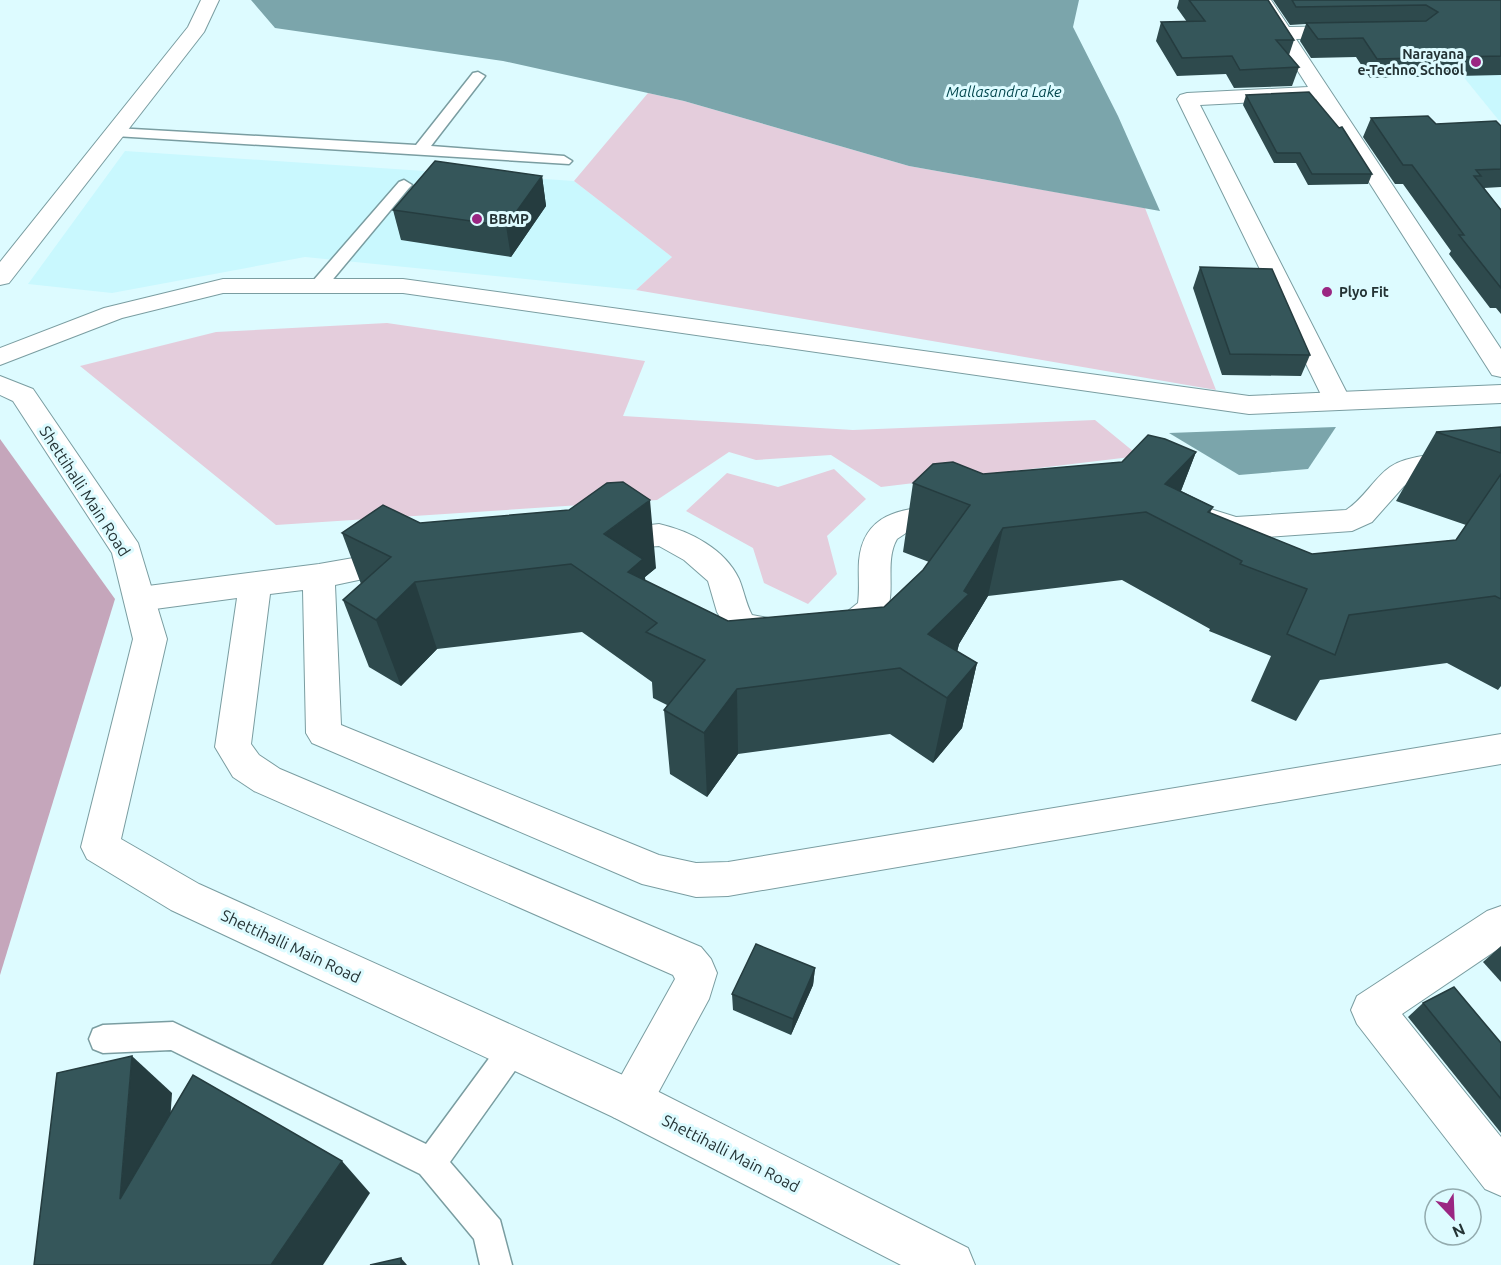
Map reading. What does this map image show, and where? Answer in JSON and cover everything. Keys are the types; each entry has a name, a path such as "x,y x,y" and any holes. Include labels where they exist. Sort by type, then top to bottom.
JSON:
{"street":[{"path":"0,278 197,28 210,0"},
{"path":"1262,0 1501,369"},
{"path":"1285,33 1362,32"},
{"path":"1322,93 1187,99 1337,401"},
{"path":"0,357 113,313 223,286 403,286 1249,405 1501,394"},
{"name":"Shettihalli Main Road","path":"0,385 23,395 127,551 150,639 100,847 185,897 629,1101 951,1265"},
{"path":"1174,505 1216,523 1236,528 1336,523 1365,515 1393,477 1400,472 1412,468 1501,461"},
{"path":"579,541 660,535 684,545 709,562 722,576 736,620 745,629 762,632 854,624 870,615 875,601 877,550 886,531 900,523 981,511"},
{"path":"140,599 319,576 431,555"},
{"path":"319,576 324,732 656,872 696,880 728,879 1501,749"},
{"path":"255,584 233,747 246,766 267,780 687,961 697,973 694,985 629,1101"},
{"path":"1501,924 1372,1010 1501,1173"}],"lane":[{"path":"420,150 478,76"},
{"path":"115,132 564,161"},
{"path":"318,286 404,185"},
{"path":"103,1039 173,1036 431,1163 489,1230 496,1265"},
{"path":"431,1163 514,1048"}],"shaded area":[{"name":"Narayana e-Techno School","path":"1401,0 1501,0 1501,123"},
{"path":"648,93 684,101 909,166 1145,208 1216,390 636,290 672,257 574,181"},
{"path":"125,151 574,181 672,257 636,290 305,257 112,293 28,284"},
{"path":"387,323 645,361 623,416 853,430 1095,420 1139,456 881,487 831,455 756,460 729,452 657,500 276,525 80,366 216,332"},
{"path":"0,439 115,599 0,975"},
{"path":"834,469 866,499 827,536 837,574 808,604 764,583 753,548 686,511 727,473 778,487"}],"water":[{"name":"Mallasandra Lake","path":"251,0 1079,0 1073,27 1118,116 1160,211 909,166 684,101 503,61 275,28"},
{"path":"1336,427 1308,469 1239,475 1169,433"}],"building":[{"path":"1189,0 1268,0 1294,40 1276,40 1299,67 1240,70 1232,56 1182,58 1161,22 1205,21"},
{"path":"1292,0 1501,0 1501,56 1377,59 1363,38 1318,39 1306,23 1426,21 1438,12 1426,5 1296,7"},
{"path":"1309,92 1339,128 1342,127 1372,174 1312,174 1300,153 1277,153 1246,95"},
{"path":"1428,116 1436,124 1496,121 1501,126 1501,169 1476,170 1481,176 1474,176 1501,210 1501,288 1459,235 1464,235 1412,165 1403,165 1371,118"},
{"path":"435,161 542,176 506,226 393,210"},
{"path":"1200,267 1272,269 1310,355 1230,354"},
{"path":"1501,427 1501,453 1436,432"},
{"path":"1148,435 1165,439 1196,452 1165,484 1213,507 1208,512 1312,554 1456,540 1501,474 1501,599 1495,596 1349,615 1335,655 1287,634 1307,589 1240,564 1242,561 1146,512 1003,528 964,591 969,594 928,634 977,663 947,698 900,668 737,689 704,733 664,710 705,660 646,632 657,623 571,564 415,582 376,620 343,600 391,557 342,533 383,505 420,523 569,510 607,483 623,482 650,500 604,534 643,559 628,572 728,621 884,607 923,570 970,505 913,483 933,464 953,462 983,474 1122,462"},
{"path":"756,944 815,968 793,1019 732,994"},
{"path":"1454,987 1501,1043 1501,1099 1423,1003"},
{"path":"132,1056 120,1199 193,1075 342,1161 271,1265 34,1265 57,1073"},
{"path":"401,1258 401,1265 370,1265"}],"place":[{"name":"Narayana e-Techno School","path":"1476,62"},
{"name":"BBMP","path":"477,219"},
{"name":"Plyo Fit","path":"1327,292"}]}
